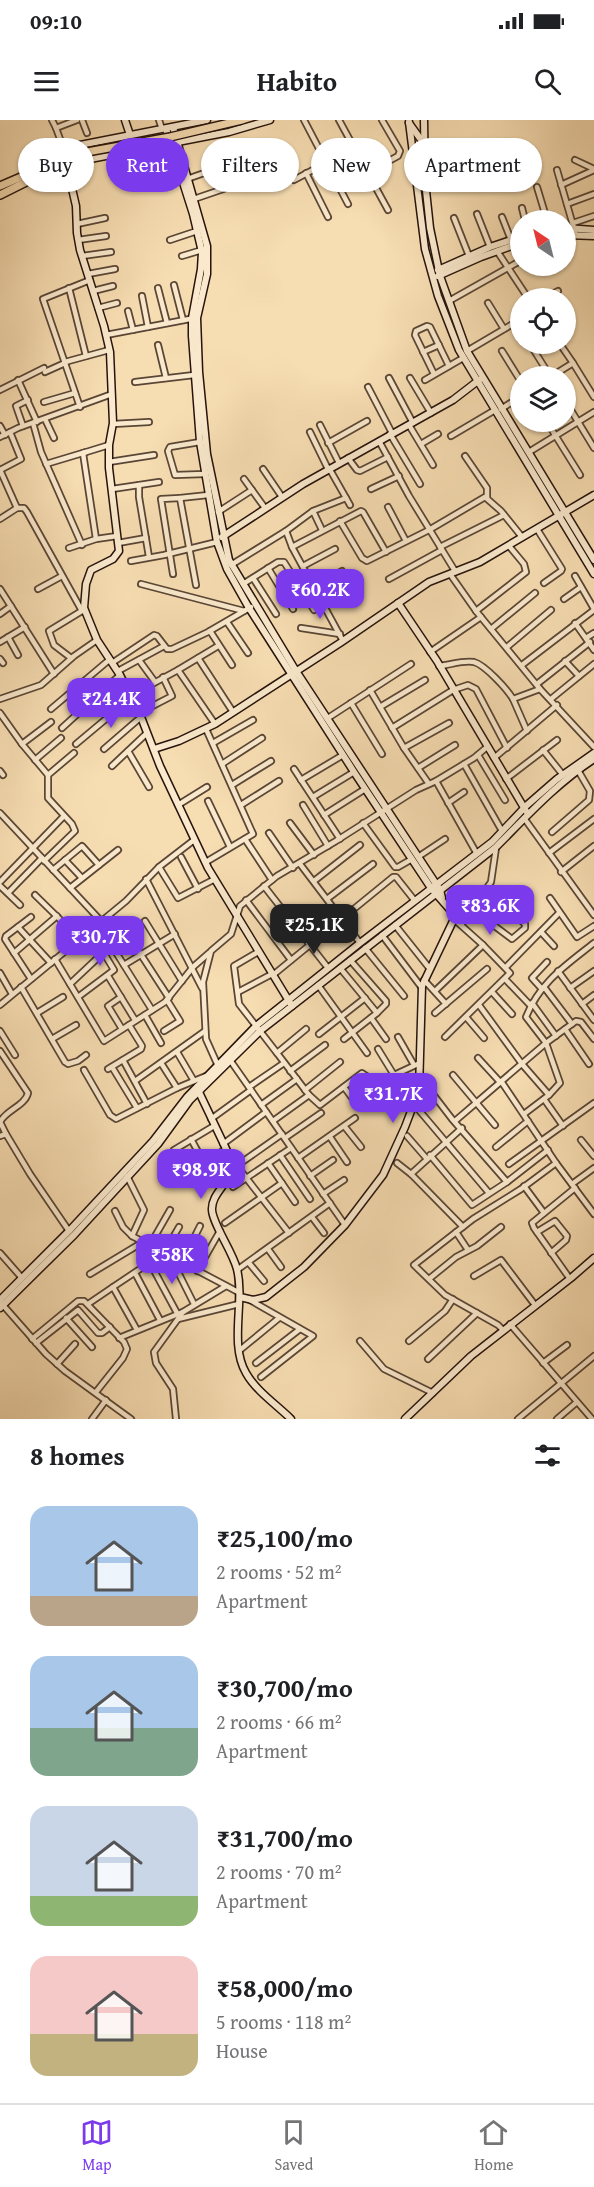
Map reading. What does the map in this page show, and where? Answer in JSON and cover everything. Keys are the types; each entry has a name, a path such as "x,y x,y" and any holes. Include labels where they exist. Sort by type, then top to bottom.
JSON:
{"main road":[{"path":"94,151 170,137 242,120"},
{"path":"0,186 18,180"},
{"path":"0,195 18,183"}],"street":[{"path":"52,120 60,138"},
{"path":"56,128 80,120 87,134"},
{"path":"125,120 130,135"},
{"path":"159,120 167,128 171,138"},
{"path":"94,141 207,120"},
{"path":"189,140 229,132 270,120"},
{"path":"304,120 313,138"},
{"path":"339,120 349,138"},
{"path":"382,120 400,151 398,156 392,159"},
{"path":"424,120 425,138"},
{"path":"408,121 421,138"},
{"path":"408,121 410,138"},
{"path":"575,160 594,169"},
{"path":"588,166 594,162"},
{"path":"561,185 594,169"},
{"path":"299,177 311,170"},
{"path":"556,170 569,210"},
{"path":"306,173 328,217"},
{"path":"189,182 207,250 207,274 195,318 207,454 218,512 218,539 243,584 250,608"},
{"path":"73,192 78,240 110,350 113,424 109,462 118,540 116,556 92,570 86,584 83,610"},
{"path":"186,192 202,250 195,318 194,375 200,442 208,495 227,569 365,789 452,912 454,919 510,973 506,980 445,1036"},
{"path":"194,199 214,192"},
{"path":"342,192 348,204"},
{"path":"378,192 388,210"},
{"path":"418,192 425,245 449,301 465,354"},
{"path":"426,192 438,296 465,354 523,455 594,560"},
{"path":"539,192 544,210"},
{"path":"567,204 594,194"},
{"path":"477,214 493,249 521,288"},
{"path":"576,227 594,216"},
{"path":"502,217 510,237"},
{"path":"77,224 105,218"},
{"path":"454,218 469,256"},
{"path":"576,228 594,230"},
{"path":"576,229 594,236"},
{"path":"170,240 197,231"},
{"path":"78,240 106,236"},
{"path":"436,274 510,240"},
{"path":"436,274 469,256 510,245"},
{"path":"182,256 202,250"},
{"path":"82,256 111,252"},
{"path":"80,407 43,298 89,277 115,269"},
{"path":"449,301 508,269"},
{"path":"174,285 183,320"},
{"path":"93,291 113,286"},
{"path":"69,288 86,356"},
{"path":"158,288 167,323"},
{"path":"142,296 148,327"},
{"path":"98,308 117,303"},
{"path":"488,303 504,329"},
{"path":"128,311 133,330"},
{"path":"106,335 195,318"},
{"path":"434,374 415,332 425,326 430,327 449,366"},
{"path":"425,380 510,326"},
{"path":"158,345 166,378"},
{"path":"423,352 439,345"},
{"path":"0,390 18,380 45,370 110,350"},
{"path":"502,351 511,366"},
{"path":"567,354 594,397"},
{"path":"568,366 573,363"},
{"path":"135,382 194,375"},
{"path":"389,378 433,465"},
{"path":"410,378 431,413"},
{"path":"18,380 28,400 46,464 82,545"},
{"path":"131,561 189,549 218,539 339,463 431,413 479,380"},
{"path":"368,387 391,434 420,484"},
{"path":"44,402 75,393"},
{"path":"5,435 23,426 112,394"},
{"path":"23,426 16,406 28,400"},
{"path":"451,436 510,403"},
{"path":"498,410 529,452 594,574"},
{"path":"529,452 594,412"},
{"path":"45,419 54,438"},
{"path":"576,419 594,448"},
{"path":"328,443 367,421"},
{"path":"113,424 149,422"},
{"path":"320,425 339,463"},
{"path":"0,426 21,459 0,470 17,508"},
{"path":"310,432 350,505"},
{"path":"553,432 580,475"},
{"path":"421,444 438,434"},
{"path":"379,441 441,548 452,573 476,611 538,686 594,747"},
{"path":"200,442 170,447 168,451 175,476 205,474"},
{"path":"46,464 109,445"},
{"path":"96,539 83,453 109,445"},
{"path":"109,462 154,455"},
{"path":"465,456 488,488 488,498 522,537"},
{"path":"348,458 360,471 388,457"},
{"path":"263,469 282,497"},
{"path":"371,489 399,476"},
{"path":"244,480 265,508"},
{"path":"112,489 159,482"},
{"path":"139,485 138,497 149,557"},
{"path":"218,512 252,490"},
{"path":"173,574 161,499 208,495"},
{"path":"154,749 215,724 293,673 341,637 429,582 480,562 594,495"},
{"path":"180,498 196,585"},
{"path":"231,565 286,531 313,511 346,498"},
{"path":"340,521 364,560 370,560 488,498"},
{"path":"388,507 406,541"},
{"path":"0,519 17,508 24,508 27,512 83,610 97,640 119,673 140,715 194,840 290,1003"},
{"path":"313,511 322,530"},
{"path":"292,546 362,511 386,552"},
{"path":"389,579 441,548 504,515"},
{"path":"537,529 562,568 544,583"},
{"path":"286,531 341,637"},
{"path":"69,548 96,539 146,538"},
{"path":"476,611 526,572 526,566 509,546"},
{"path":"303,566 335,549"},
{"path":"243,584 278,562 284,562 314,610"},
{"path":"268,568 293,609"},
{"path":"314,586 342,571"},
{"path":"38,589 62,576"},
{"path":"522,665 594,610 575,576"},
{"path":"254,578 276,614"},
{"path":"141,584 250,608"},
{"path":"564,599 581,587"},
{"path":"0,589 54,674"},
{"path":"491,629 535,593"},
{"path":"398,603 439,666 549,853 594,915"},
{"path":"0,614 11,606"},
{"path":"51,709 110,661 154,635 158,636 164,646 172,649 250,608"},
{"path":"71,658 54,645 48,631 83,610"},
{"path":"507,647 551,610"},
{"path":"430,652 481,617"},
{"path":"227,621 248,653"},
{"path":"575,623 594,650"},
{"path":"0,642 25,627"},
{"path":"301,628 341,637"},
{"path":"210,631 232,665"},
{"path":"513,699 538,686 594,633"},
{"path":"8,637 18,655"},
{"path":"0,699 41,686 71,658 97,640"},
{"path":"62,728 119,673 164,646"},
{"path":"76,744 131,697 218,646"},
{"path":"198,658 233,712"},
{"path":"140,660 155,682"},
{"path":"565,661 579,676"},
{"path":"439,666 475,663 484,668 513,699 527,731"},
{"path":"328,718 411,664"},
{"path":"551,699 594,664"},
{"path":"178,670 215,724"},
{"path":"293,673 328,718 387,808 415,858"},
{"path":"104,749 140,715 172,696 163,677"},
{"path":"380,707 425,680"},
{"path":"392,728 453,690 468,685 476,689 507,748"},
{"path":"370,690 404,748 429,784"},
{"path":"351,703 382,754"},
{"path":"494,758 557,705"},
{"path":"0,713 48,775 48,798 72,824 75,831 8,893"},
{"path":"213,743 253,720"},
{"path":"22,744 51,722"},
{"path":"404,748 449,723"},
{"path":"206,729 253,834 206,862"},
{"path":"112,766 147,734"},
{"path":"35,760 61,738"},
{"path":"222,764 262,738"},
{"path":"506,779 556,740"},
{"path":"418,768 455,745"},
{"path":"18,927 53,961 70,984 104,1041 168,999 193,968 231,934 240,906 264,886 380,812 464,764 487,747"},
{"path":"543,750 562,775"},
{"path":"128,751 149,787"},
{"path":"48,775 74,753"},
{"path":"84,1070 113,1118 116,1119 177,1088 196,1086 218,1068 258,1028 290,1003 328,968 396,925 496,847 562,775 594,753"},
{"path":"301,780 343,755"},
{"path":"478,755 505,800"},
{"path":"290,1003 318,986 350,960 363,945 415,901 437,891 502,831 594,759"},
{"path":"232,785 271,761"},
{"path":"464,764 502,831"},
{"path":"294,770 340,839"},
{"path":"313,797 354,772"},
{"path":"552,832 589,800 590,792 579,772"},
{"path":"241,805 279,781"},
{"path":"436,781 477,854"},
{"path":"178,805 207,787"},
{"path":"324,815 365,789"},
{"path":"448,803 464,792"},
{"path":"208,801 230,848"},
{"path":"303,805 328,846"},
{"path":"0,813 101,921"},
{"path":"20,905 0,884 64,816"},
{"path":"549,853 594,819"},
{"path":"0,826 6,820"},
{"path":"290,823 314,855"},
{"path":"363,823 395,867 415,858 445,839"},
{"path":"269,833 293,868"},
{"path":"245,839 272,880"},
{"path":"0,1005 126,901 159,867 194,840"},
{"path":"314,882 360,845"},
{"path":"53,870 82,846 99,864"},
{"path":"561,872 594,846"},
{"path":"461,925 491,880 496,847"},
{"path":"70,888 118,850"},
{"path":"181,857 198,889"},
{"path":"65,860 82,878"},
{"path":"300,864 404,996"},
{"path":"327,899 373,864"},
{"path":"159,867 178,898 215,879"},
{"path":"238,992 273,974 395,876 415,901"},
{"path":"146,879 203,990"},
{"path":"264,886 328,968"},
{"path":"472,909 512,939 525,928 525,924 486,889"},
{"path":"36,895 80,939"},
{"path":"549,898 577,937 594,926"},
{"path":"246,900 291,960"},
{"path":"506,967 560,913"},
{"path":"14,953 57,916"},
{"path":"31,979 6,939 32,917"},
{"path":"115,1211 123,1227 132,1236 226,1286 240,1298 258,1300 274,1292 304,1267 345,1225 383,1175 409,1116 419,1090 417,1064 422,988 454,919"},
{"path":"146,921 182,981"},
{"path":"396,925 430,969"},
{"path":"78,997 114,970 90,930"},
{"path":"125,930 180,1021 164,1031"},
{"path":"541,932 554,946"},
{"path":"124,964 176,934"},
{"path":"382,935 422,988"},
{"path":"524,1114 549,1095 560,1083 546,1043 526,1017 543,988 558,971 594,943"},
{"path":"435,991 483,945"},
{"path":"112,946 152,1010"},
{"path":"211,951 206,964 203,990 204,1031 207,1045 218,1068"},
{"path":"70,984 104,952"},
{"path":"258,952 234,966 239,1004 318,1104 322,1104 362,1073 377,1083 417,1064"},
{"path":"344,1039 386,1004 386,1001 350,960"},
{"path":"547,962 532,978 572,1024"},
{"path":"340,968 377,1013"},
{"path":"435,1013 487,969"},
{"path":"558,971 582,1004 592,1012 594,1020"},
{"path":"0,972 12,994"},
{"path":"570,988 594,972"},
{"path":"108,976 135,1020"},
{"path":"424,980 446,1004"},
{"path":"506,980 532,1004 556,1036"},
{"path":"318,986 367,1053"},
{"path":"21,987 65,1062 68,1064 86,1055"},
{"path":"492,992 512,1014"},
{"path":"582,1004 594,995"},
{"path":"37,1013 63,997"},
{"path":"121,998 108,1006 122,1029"},
{"path":"318,1034 365,998"},
{"path":"479,1005 522,1064 549,1095"},
{"path":"145,1015 161,1043"},
{"path":"466,1017 484,1038"},
{"path":"371,1018 386,1039"},
{"path":"455,1121 546,1043 576,1021 581,1022 594,1039"},
{"path":"129,1024 142,1048 110,1068 137,1108"},
{"path":"52,1039 76,1025"},
{"path":"277,1053 306,1029"},
{"path":"565,1029 589,1064"},
{"path":"0,1031 15,1055"},
{"path":"135,1081 204,1031"},
{"path":"398,1036 417,1064"},
{"path":"290,1071 325,1045"},
{"path":"378,1049 393,1075"},
{"path":"0,1051 28,1093 26,1099 8,1112 0,1122 3,1135 69,1231"},
{"path":"177,1052 196,1086 234,1168 246,1178 289,1233"},
{"path":"229,1057 345,1225"},
{"path":"478,1058 524,1114 556,1163 594,1214"},
{"path":"123,1060 147,1104"},
{"path":"305,1090 340,1062"},
{"path":"161,1063 177,1088"},
{"path":"187,1173 174,1150 191,1139 284,1063"},
{"path":"1,1304 74,1235 196,1086 218,1068"},
{"path":"453,1075 495,1125"},
{"path":"419,1076 507,1182"},
{"path":"261,1105 297,1079"},
{"path":"344,1087 355,1102"},
{"path":"273,1121 309,1095"},
{"path":"544,1099 563,1126"},
{"path":"508,1164 594,1103"},
{"path":"418,1110 489,1193"},
{"path":"175,1181 224,1147 266,1112"},
{"path":"291,1419 245,1372 240,1350 240,1298 237,1270 213,1218 212,1204 234,1168 321,1113"},
{"path":"298,1158 355,1118"},
{"path":"496,1147 528,1121"},
{"path":"345,1127 362,1148"},
{"path":"411,1174 462,1128"},
{"path":"407,1136 472,1204 507,1182 548,1150"},
{"path":"330,1137 346,1162"},
{"path":"191,1139 204,1162"},
{"path":"581,1140 594,1156"},
{"path":"233,1187 291,1148"},
{"path":"280,1155 310,1199"},
{"path":"310,1176 333,1160"},
{"path":"268,1163 295,1202"},
{"path":"397,1163 411,1174 463,1227"},
{"path":"502,1330 445,1295 414,1265 456,1232 556,1163"},
{"path":"570,1279 532,1223 594,1168"},
{"path":"1,1304 22,1278 126,1174"},
{"path":"126,1174 144,1210 132,1236"},
{"path":"323,1194 344,1180"},
{"path":"225,1223 282,1183"},
{"path":"524,1186 544,1213"},
{"path":"237,1270 330,1203"},
{"path":"150,1245 170,1210"},
{"path":"312,1217 324,1233"},
{"path":"537,1233 555,1221 567,1236 566,1240 551,1253"},
{"path":"182,1262 201,1226"},
{"path":"87,1304 164,1253 179,1227"},
{"path":"429,1279 456,1257 501,1227"},
{"path":"197,1271 220,1230"},
{"path":"456,1232 468,1250"},
{"path":"90,1274 143,1242"},
{"path":"268,1249 281,1267"},
{"path":"0,1253 22,1278"},
{"path":"170,1256 194,1304"},
{"path":"405,1419 471,1356 594,1258"},
{"path":"474,1276 501,1260 535,1305"},
{"path":"150,1263 179,1315"},
{"path":"249,1263 264,1281"},
{"path":"135,1273 160,1320"},
{"path":"176,1419 174,1389 156,1363 154,1352 179,1315 226,1286"},
{"path":"113,1287 136,1330"},
{"path":"120,1338 160,1320 240,1298"},
{"path":"408,1341 445,1311 453,1299"},
{"path":"34,1341 78,1301 84,1300 120,1338 127,1349 126,1354 96,1392"},
{"path":"249,1300 313,1336 261,1377"},
{"path":"1,1304 57,1364 131,1419"},
{"path":"34,1341 78,1310 100,1334 110,1327"},
{"path":"428,1359 477,1313"},
{"path":"66,1318 92,1347"},
{"path":"240,1350 279,1318"},
{"path":"78,1332 89,1323"},
{"path":"510,1324 592,1419"},
{"path":"256,1363 300,1329"},
{"path":"360,1341 384,1369 432,1393"},
{"path":"57,1364 75,1344"},
{"path":"543,1363 567,1345"},
{"path":"518,1419 594,1356"},
{"path":"92,1419 106,1400"},
{"path":"557,1419 577,1402"}]}
